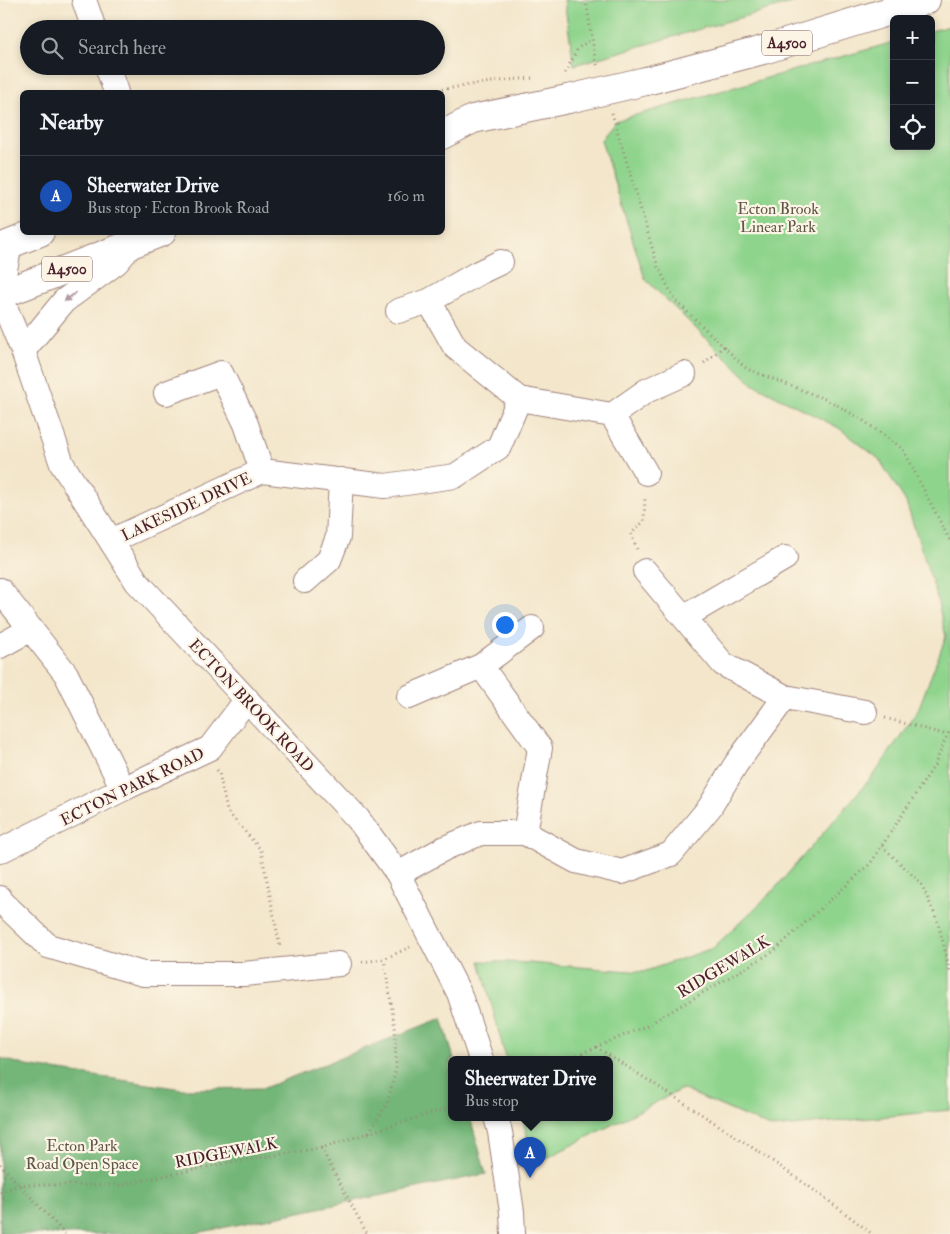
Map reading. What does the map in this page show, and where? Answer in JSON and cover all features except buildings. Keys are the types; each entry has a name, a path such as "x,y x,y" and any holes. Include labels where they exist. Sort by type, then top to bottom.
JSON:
{"main road":[{"name":"A4500","path":"445,133 473,119 565,88 646,81 763,50 926,0"},
{"name":"A4500","path":"445,115 473,119"},
{"name":"A4500","path":"5,246 32,235"},
{"name":"A4500","path":"0,295 135,238 148,235"}],"street":[{"path":"84,0 91,20"},
{"path":"110,75 115,90"},
{"path":"0,335 23,351 64,301 117,262 135,238"},
{"path":"0,295 5,246"},
{"path":"398,311 429,301 501,262"},
{"name":"ECTON BROOK ROAD","path":"0,295 23,351 62,464 137,582 358,818 398,874 459,993 480,1056"},
{"path":"429,301 455,347 519,399 612,415 646,391 684,374"},
{"name":"LAKESIDE DRIVE","path":"166,394 221,373 246,424 262,471"},
{"name":"LAKESIDE DRIVE","path":"111,541 262,471 385,486 455,476 499,448 519,399"},
{"path":"612,415 646,473"},
{"path":"305,581 329,560 338,537 341,480"},
{"path":"684,617 785,558"},
{"path":"645,571 723,664 785,697 865,712"},
{"path":"0,590 66,674 123,789"},
{"path":"409,697 481,666 532,628"},
{"path":"0,646 31,630"},
{"path":"481,666 540,748 525,833"},
{"path":"398,874 445,848 481,833 525,833 576,861 622,872 671,854 710,807 736,764 785,697"},
{"name":"ECTON PARK ROAD","path":"0,851 123,789 210,748 247,699"},
{"path":"0,898 48,946 143,974 244,974 339,964"},
{"path":"498,1125 512,1212 513,1234"}],"path":[{"path":"586,0 595,58"},
{"path":"565,88 578,48 592,39"},
{"path":"439,90 471,84 534,78"},
{"path":"624,150 658,268 675,300 747,369 830,400 861,418 903,449 950,541"},
{"path":"645,571 631,534 644,521 646,473"},
{"path":"865,712 947,735"},
{"name":"RIDGEWALK","path":"575,1056 646,1026 774,951 870,864 934,766 950,729"},
{"path":"202,752 219,772 227,811 261,850 284,970"},
{"path":"882,846 922,883 938,922 950,971"},
{"path":"339,964 384,960 431,938"},
{"path":"369,1133 387,1104 396,1069 395,1028 384,960"},
{"path":"596,1047 610,1056"},
{"path":"613,1058 762,1153 872,1234"},
{"name":"RIDGEWALK","path":"0,1192 20,1185 120,1185 231,1162 321,1148 448,1108"},
{"path":"321,1148 367,1234"},
{"path":"0,1164 65,1234"}],"green space":[{"path":"564,0 802,0 574,65"},
{"name":"Ecton Brook Linear Park","path":"950,26 950,1110 772,1128 682,1089 535,1164 523,1121 613,1121 613,1056 505,1056 480,961 643,972 713,948 772,892 876,772 918,710 946,637 936,594 906,502 879,459 839,428 753,384 645,279 601,140 615,121 890,43 890,150 935,150 935,30"},
{"name":"Ecton Park Road Open Space","path":"442,1018 453,1056 448,1056 448,1121 471,1121 486,1174 192,1234 0,1234 0,1058 27,1066 182,1089 264,1088"}],"place":[{"name":"Sheerwater Drive","path":"530,1178"}]}
